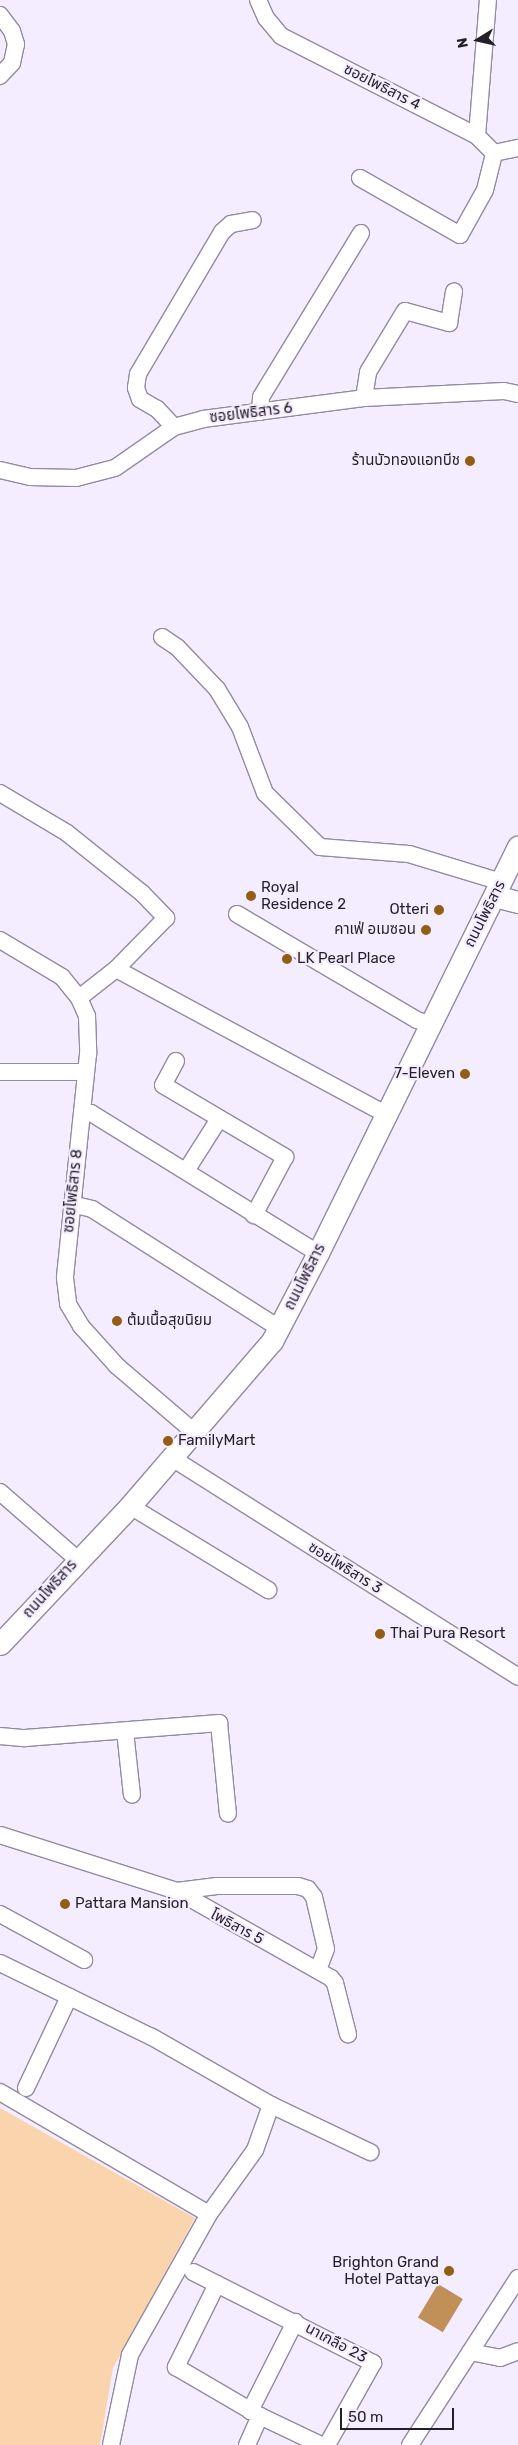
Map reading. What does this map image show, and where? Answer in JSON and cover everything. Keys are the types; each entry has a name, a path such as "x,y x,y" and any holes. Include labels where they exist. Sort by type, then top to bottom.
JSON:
{"street":[{"name":"ซอยโพธิสาร 4","path":"258,0 266,18 281,36 477,136 494,153"},
{"path":"477,136 488,0"},
{"path":"0,15 12,31 16,44 12,63 0,76"},
{"path":"360,178 460,235 485,190 494,153 518,148"},
{"path":"174,427 157,409 140,399 136,388 138,374 222,232 231,224 254,220"},
{"path":"260,412 261,397 361,233"},
{"path":"364,398 368,372 405,311 449,323 454,291"},
{"name":"ซอยโพธิสาร 6","path":"0,470 30,477 76,478 115,468 174,427 203,419 364,398 504,391 518,394"},
{"path":"162,637 177,647 217,689 240,727 266,793 320,847 410,854 498,889 518,902"},
{"path":"0,793 67,833 142,893 166,918 116,969 79,998"},
{"name":"ถนนโพธิสาร","path":"0,1644 77,1559 130,1506 272,1341 318,1253 429,1024 518,847"},
{"path":"237,914 418,1020 429,1024"},
{"name":"ซอยโพธิสาร 8","path":"0,940 62,977 79,998 87,1016 90,1036 65,1278 68,1304 81,1326 117,1366 194,1432"},
{"path":"116,969 385,1114"},
{"path":"176,1062 163,1085 285,1157 254,1215"},
{"path":"0,1072 86,1072"},
{"path":"82,1112 91,1113 318,1253"},
{"path":"186,1171 219,1119"},
{"path":"72,1204 92,1209 279,1328"},
{"name":"ซอยโพธิสาร 3","path":"172,1458 518,1677"},
{"path":"0,1492 77,1559"},
{"path":"130,1506 268,1590"},
{"path":"0,1736 125,1731 219,1723 228,1814"},
{"path":"125,1731 132,1795"},
{"name":"โพธิสาร 5","path":"0,1835 177,1891 318,1970 335,1983 348,2034"},
{"path":"177,1891 216,1886 298,1886 308,1889 314,1897 326,1949 318,1970"},
{"path":"0,1914 84,1960"},
{"path":"0,1964 152,2037 271,2105 370,2152"},
{"path":"26,2088 69,1997"},
{"path":"0,2092 209,2214"},
{"path":"111,2445 130,2355 209,2214 254,2150 271,2105"},
{"name":"นาเกลือ 23","path":"193,2272 373,2363 327,2445"},
{"path":"410,2445 518,2278"},
{"path":"217,2284 176,2367 255,2413 320,2445"},
{"name":"นาเกลือ 23","path":"247,2445 255,2413 295,2322"},
{"path":"470,2352 500,2358 518,2351"}],"shaded area":[{"path":"0,2108 195,2218 113,2368 100,2445 0,2445"},
{"path":"438,2284 463,2299 443,2332 418,2317"}],"place":[{"name":"ร้านบัวทองแอทบีช","path":"470,461"},
{"name":"Royal Residence 2","path":"251,896"},
{"name":"Otteri","path":"439,910"},
{"name":"คาเฟ่ อเมซอน","path":"426,930"},
{"name":"LK Pearl Place","path":"287,959"},
{"name":"7-Eleven","path":"465,1074"},
{"name":"ต้มเนื้อสุขนิยม","path":"117,1321"},
{"name":"FamilyMart","path":"168,1441"},
{"name":"Thai Pura Resort","path":"380,1634"},
{"name":"Pattara Mansion","path":"65,1904"},
{"name":"Brighton Grand Hotel Pattaya","path":"449,2271"}]}
